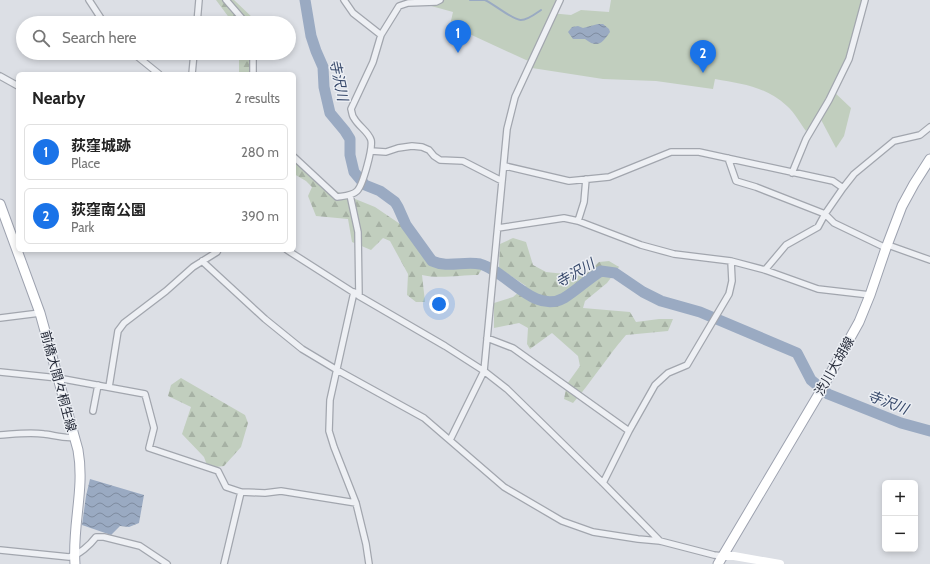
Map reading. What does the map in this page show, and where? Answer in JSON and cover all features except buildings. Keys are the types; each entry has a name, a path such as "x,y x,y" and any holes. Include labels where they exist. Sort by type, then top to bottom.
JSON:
{"main road":[{"name":"渋川大胡線","path":"721,560 820,392 859,322 908,194 930,159"},
{"name":"前橋大間々桐生線","path":"0,204 16,248"},
{"name":"前橋大間々桐生線","path":"18,252 40,313 75,437 80,460 81,481 75,560"}],"street":[{"path":"89,0 99,16"},
{"path":"198,16 199,0"},
{"path":"226,0 240,16"},
{"path":"344,0 353,13 381,35"},
{"path":"296,159 337,197 350,195 358,190 371,151 372,142 368,134 353,118 351,109 373,62 381,35 399,6 408,3 436,2 440,0"},
{"path":"450,440 484,371 502,180 505,166 508,129 515,97 560,0"},
{"path":"792,173 806,139 829,100 849,58 865,0"},
{"path":"142,60 157,72"},
{"path":"192,72 193,60"},
{"path":"253,60 253,72"},
{"path":"0,76 16,85"},
{"path":"765,270 786,245 818,227 825,214 854,174 894,141 920,135 930,127"},
{"path":"371,151 386,152 412,146 422,147 429,150 440,160 463,161 502,180"},
{"path":"505,166 569,181 609,176 671,152 698,152 833,181 843,188"},
{"path":"728,158 736,180 825,214 834,223 887,246 930,260"},
{"path":"578,222 584,202 586,179"},
{"path":"350,195 358,232 359,296"},
{"path":"498,228 564,218 641,245 674,254 730,261 765,270 818,289 870,295"},
{"path":"109,388 118,331 124,323 166,291 193,267 215,252"},
{"path":"290,252 359,296 484,371 512,394 660,541"},
{"path":"202,261 265,319 302,349 424,418 504,487 562,521 592,532 660,541 714,555 721,560 734,556 780,564"},
{"path":"603,483 629,431 655,385 668,373 687,365 729,294 732,281 730,261"},
{"path":"354,292 330,400 329,431 356,503 366,544 369,564"},
{"path":"0,318 40,313"},
{"path":"487,338 513,348 629,431"},
{"path":"0,372 58,378 145,394 154,428 150,448 218,471 226,487 241,492 265,493 281,491 356,503"},
{"path":"93,412 98,385"},
{"path":"0,435 30,433 75,437"},
{"path":"224,564 241,492"},
{"path":"0,550 69,557 75,560 96,537 104,537 140,546 167,564"}],"green space":[{"path":"216,0 234,0 251,16 228,16"},
{"path":"444,0 556,0 550,13 571,15 581,10 609,12 611,0 863,0 847,56 832,90 851,108 844,136 836,148 818,114 806,131 787,106 779,99 762,90 744,84 715,79 713,89 656,81 603,79 532,68 534,62 526,60 450,25 453,12 424,4 436,3"},
{"path":"239,60 257,60 252,72 239,72"},
{"path":"296,163 338,192 375,207 403,226 427,252 443,261 465,261 482,269 478,275 442,277 422,275 425,302 416,302 407,295 408,274 390,241 383,238 371,250 352,242 348,219 316,216 308,196 312,187 306,181 296,175"},
{"path":"513,238 526,242 533,265 546,272 584,276 599,262 609,261 619,267 607,283 585,301 583,308 630,312 636,322 673,319 668,331 626,335 573,403 564,399 567,384 580,366 578,356 552,333 530,349 527,344 528,328 519,323 494,328 494,303 513,297 526,286 499,268 500,244"},
{"path":"181,378 245,415 248,423 241,447 224,466 208,468 204,457 182,434 191,407 168,396 171,385"}],"water":[{"path":"603,24 609,29 610,32 602,42 597,44 593,44 585,39 573,39 568,32 572,27 578,26 583,28"},
{"path":"90,479 144,495 139,523 129,527 120,526 111,535 82,525"}],"waterway":[{"name":"寺沢川","path":"305,0 311,36 323,67 324,87 330,113 350,139 350,155 354,172 365,185 380,191 395,202 406,225 432,261 444,264 480,264 490,268 531,297 542,301 553,302 564,298 601,271 615,273 643,292 661,301 700,312 797,353 811,380 828,394 901,423 930,431"},
{"path":"470,0 485,0"},
{"path":"485,0 518,20 526,19 541,10"}],"place":[{"name":"荻窪城跡","path":"458,53"},
{"name":"荻窪南公園","path":"703,73"}]}
